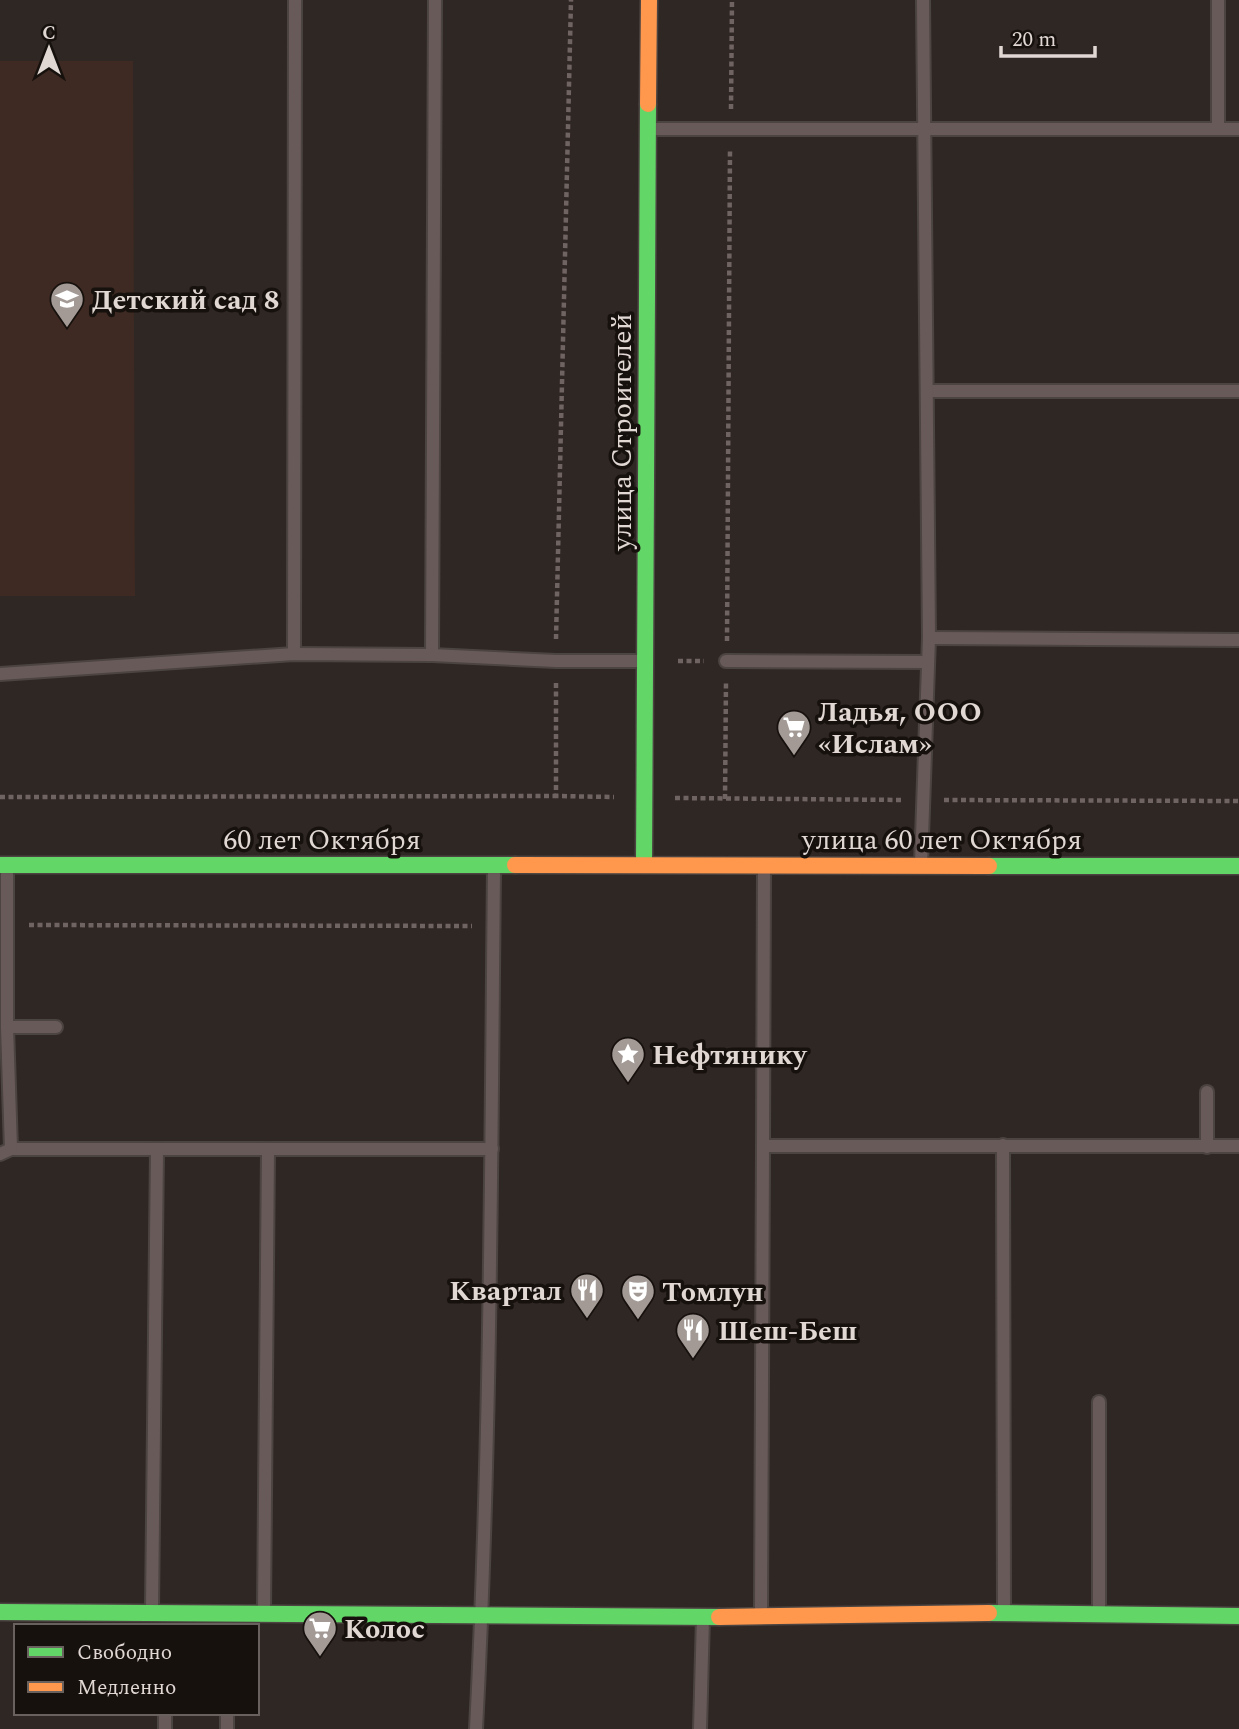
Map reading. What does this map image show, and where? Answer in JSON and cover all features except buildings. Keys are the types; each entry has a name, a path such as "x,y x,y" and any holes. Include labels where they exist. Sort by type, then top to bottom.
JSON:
{"main road":[{"name":"улица Строителей","path":"644,864 649,0"},
{"name":"60 лет Октября","path":"3,865 644,864"},
{"name":"улица 60 лет Октября","path":"644,864 1239,866"},
{"path":"0,1612 226,1620 264,1614 761,1616 1099,1613 1239,1616"}],"lane":[{"path":"294,654 295,0"},
{"path":"432,655 435,0"},
{"path":"921,865 929,638 923,0"},
{"path":"1218,0 1218,129"},
{"path":"649,128 1239,129"},
{"path":"928,391 1239,391"},
{"path":"929,638 1239,639"},
{"path":"0,674 294,654 645,661"},
{"path":"726,661 928,662"},
{"path":"3,865 7,925 6,1152 492,1149"},
{"path":"476,1729 482,1615 492,1149 494,865"},
{"path":"761,1616 764,865"},
{"path":"7,1027 56,1027"},
{"path":"1207,1092 1207,1147"},
{"path":"1003,1145 1004,1613"},
{"path":"763,1146 1239,1146"},
{"path":"157,1149 158,1618"},
{"path":"264,1614 268,1149"},
{"path":"1099,1402 1099,1613"},
{"path":"700,1729 703,1616"}],"path":[{"path":"556,796 556,661 571,0"},
{"path":"725,799 732,0"},
{"path":"645,661 726,661"},
{"path":"0,797 556,796 1239,802"},
{"path":"7,925 494,926"}],"shaded area":[{"name":"Детский сад 8","path":"0,61 133,61 135,596 0,596"}],"traffic: fast":[{"path":"644,864 648,104"},
{"path":"0,865 515,865"},
{"path":"989,866 1239,866"},
{"path":"0,1612 719,1617"},
{"path":"989,1613 1239,1616"}],"traffic: slow":[{"path":"648,104 649,0"},
{"path":"515,865 989,866"},
{"path":"719,1617 989,1613"}],"place":[{"name":"Детский сад 8","path":"67,329"},
{"name":"Ладья, ООО «Ислам»","path":"794,757"},
{"name":"Нефтянику","path":"628,1084"},
{"name":"Квартал","path":"587,1320"},
{"name":"Томлун","path":"638,1321"},
{"name":"Шеш-Беш","path":"693,1360"},
{"name":"Колос","path":"320,1658"}]}
